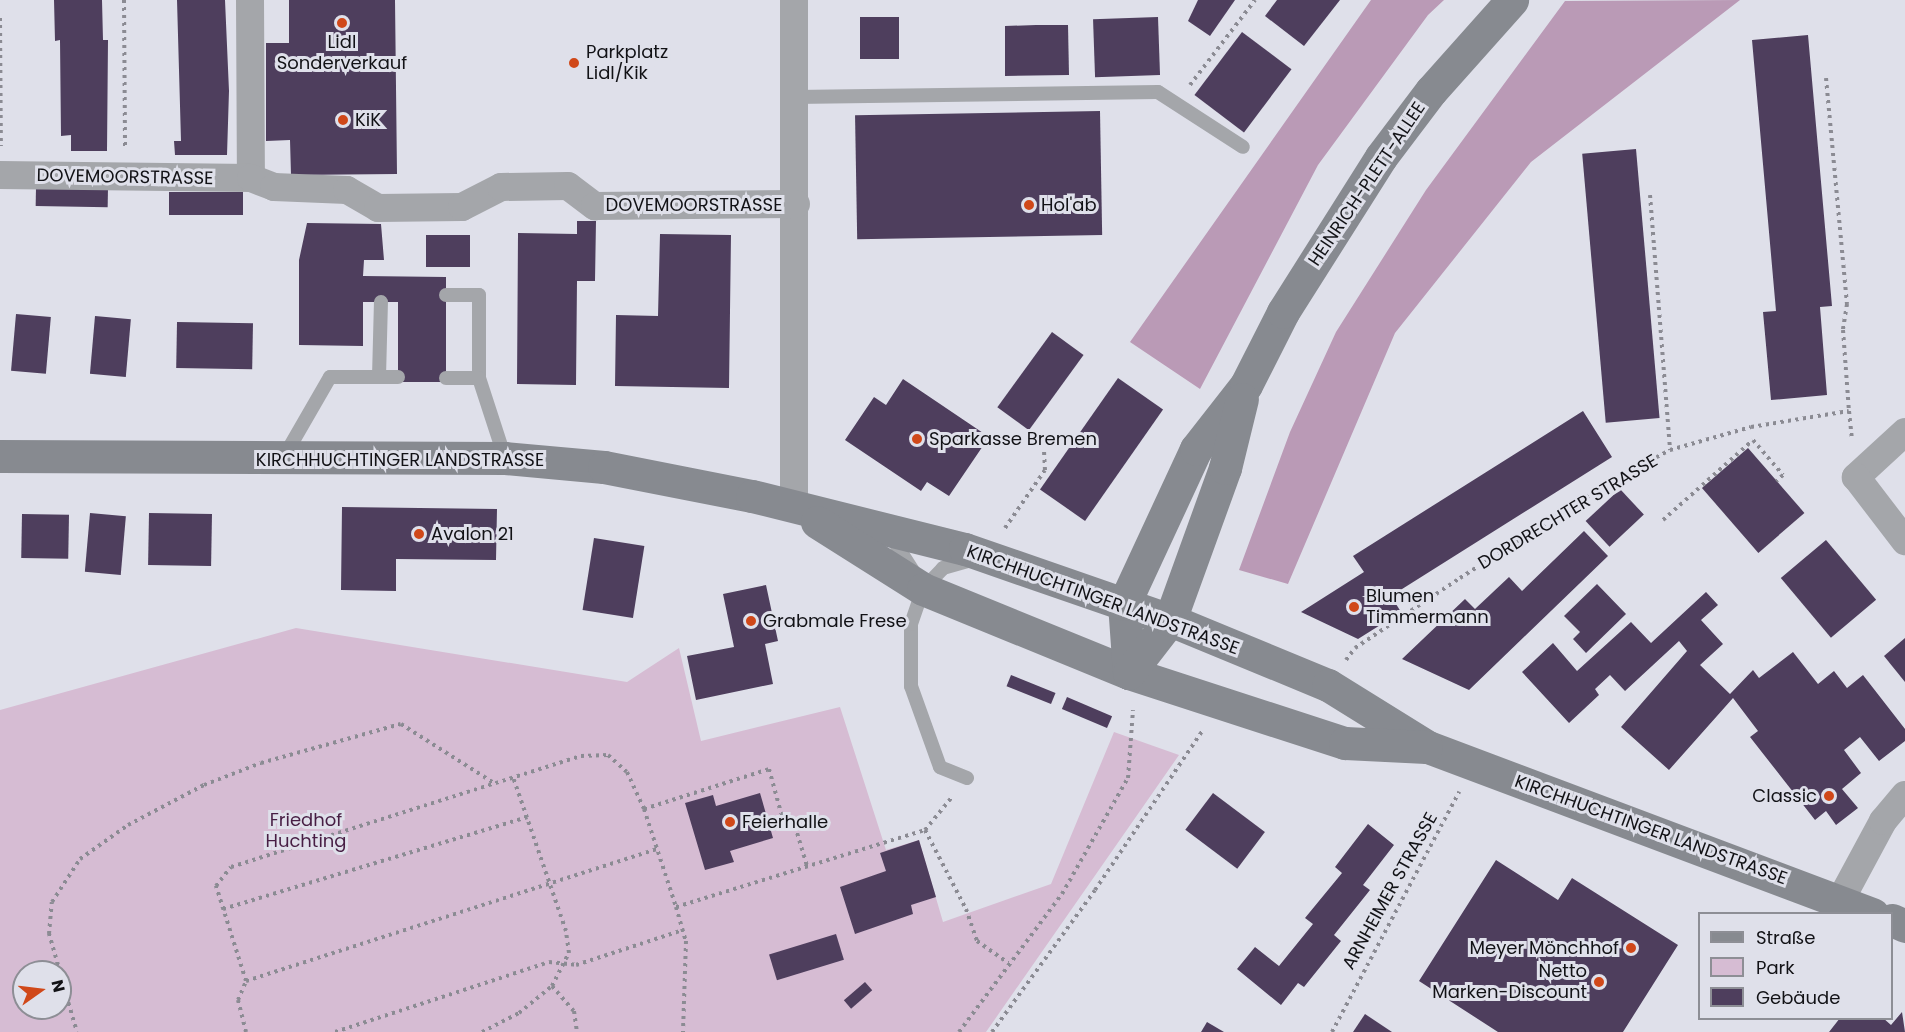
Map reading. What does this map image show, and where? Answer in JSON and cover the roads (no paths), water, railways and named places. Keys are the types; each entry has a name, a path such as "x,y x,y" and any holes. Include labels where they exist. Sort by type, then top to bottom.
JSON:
{"main road":[{"name":"HEINRICH-PLETT-ALLEE","path":"1129,673 1124,604 1196,449 1246,385 1301,281 1382,157 1431,91 1512,0"},
{"name":"HEINRICH-PLETT-ALLEE","path":"1129,673 1170,620 1225,468 1246,385"},
{"name":"KIRCHHUCHTINGER LANDSTRASSE","path":"0,456 282,459 505,458 615,469 706,486 886,530 986,556 1170,620 1328,685 1428,747 1835,907 1862,912"},
{"name":"KIRCHHUCHTINGER LANDSTRASSE","path":"794,508 923,589 1129,673 1345,743 1428,747"}],"street":[{"path":"250,0 251,178"},
{"name":"DOVEMOORSTRASSE","path":"794,0 796,204 794,508"},
{"name":"DOVEMOORSTRASSE","path":"0,175 251,178 274,187 347,190 378,208 462,207 501,187 568,186 595,206 796,204"},
{"path":"1905,432 1856,477 1905,541"},
{"path":"1835,907 1883,821 1905,795"}],"lane":[{"path":"795,97 1158,92 1243,147"},
{"path":"446,295 479,295 479,378 505,458"},
{"path":"380,377 381,302"},
{"path":"282,459 330,377 398,377"},
{"path":"446,378 479,378"},
{"path":"886,530 923,589"},
{"path":"967,778 940,767 911,686 911,624 923,589 943,568 986,556"}],"place":[{"name":"Lidl Sonderverkauf","path":"342,23"},
{"name":"Parkplatz Lidl/Kik","path":"574,63"},
{"name":"KiK","path":"343,120"},
{"name":"Hol'ab","path":"1029,205"},
{"name":"Sparkasse Bremen","path":"917,439"},
{"name":"Avalon 21","path":"419,534"},
{"name":"Blumen Timmermann","path":"1354,607"},
{"name":"Grabmale Frese","path":"751,621"},
{"name":"Classic","path":"1829,796"},
{"name":"Feierhalle","path":"730,822"},
{"name":"Meyer Mönchhof","path":"1631,948"},
{"name":"Netto Marken-Discount","path":"1599,982"}],"park label":[{"name":"Friedhof Huchting","path":"306,831"}]}
